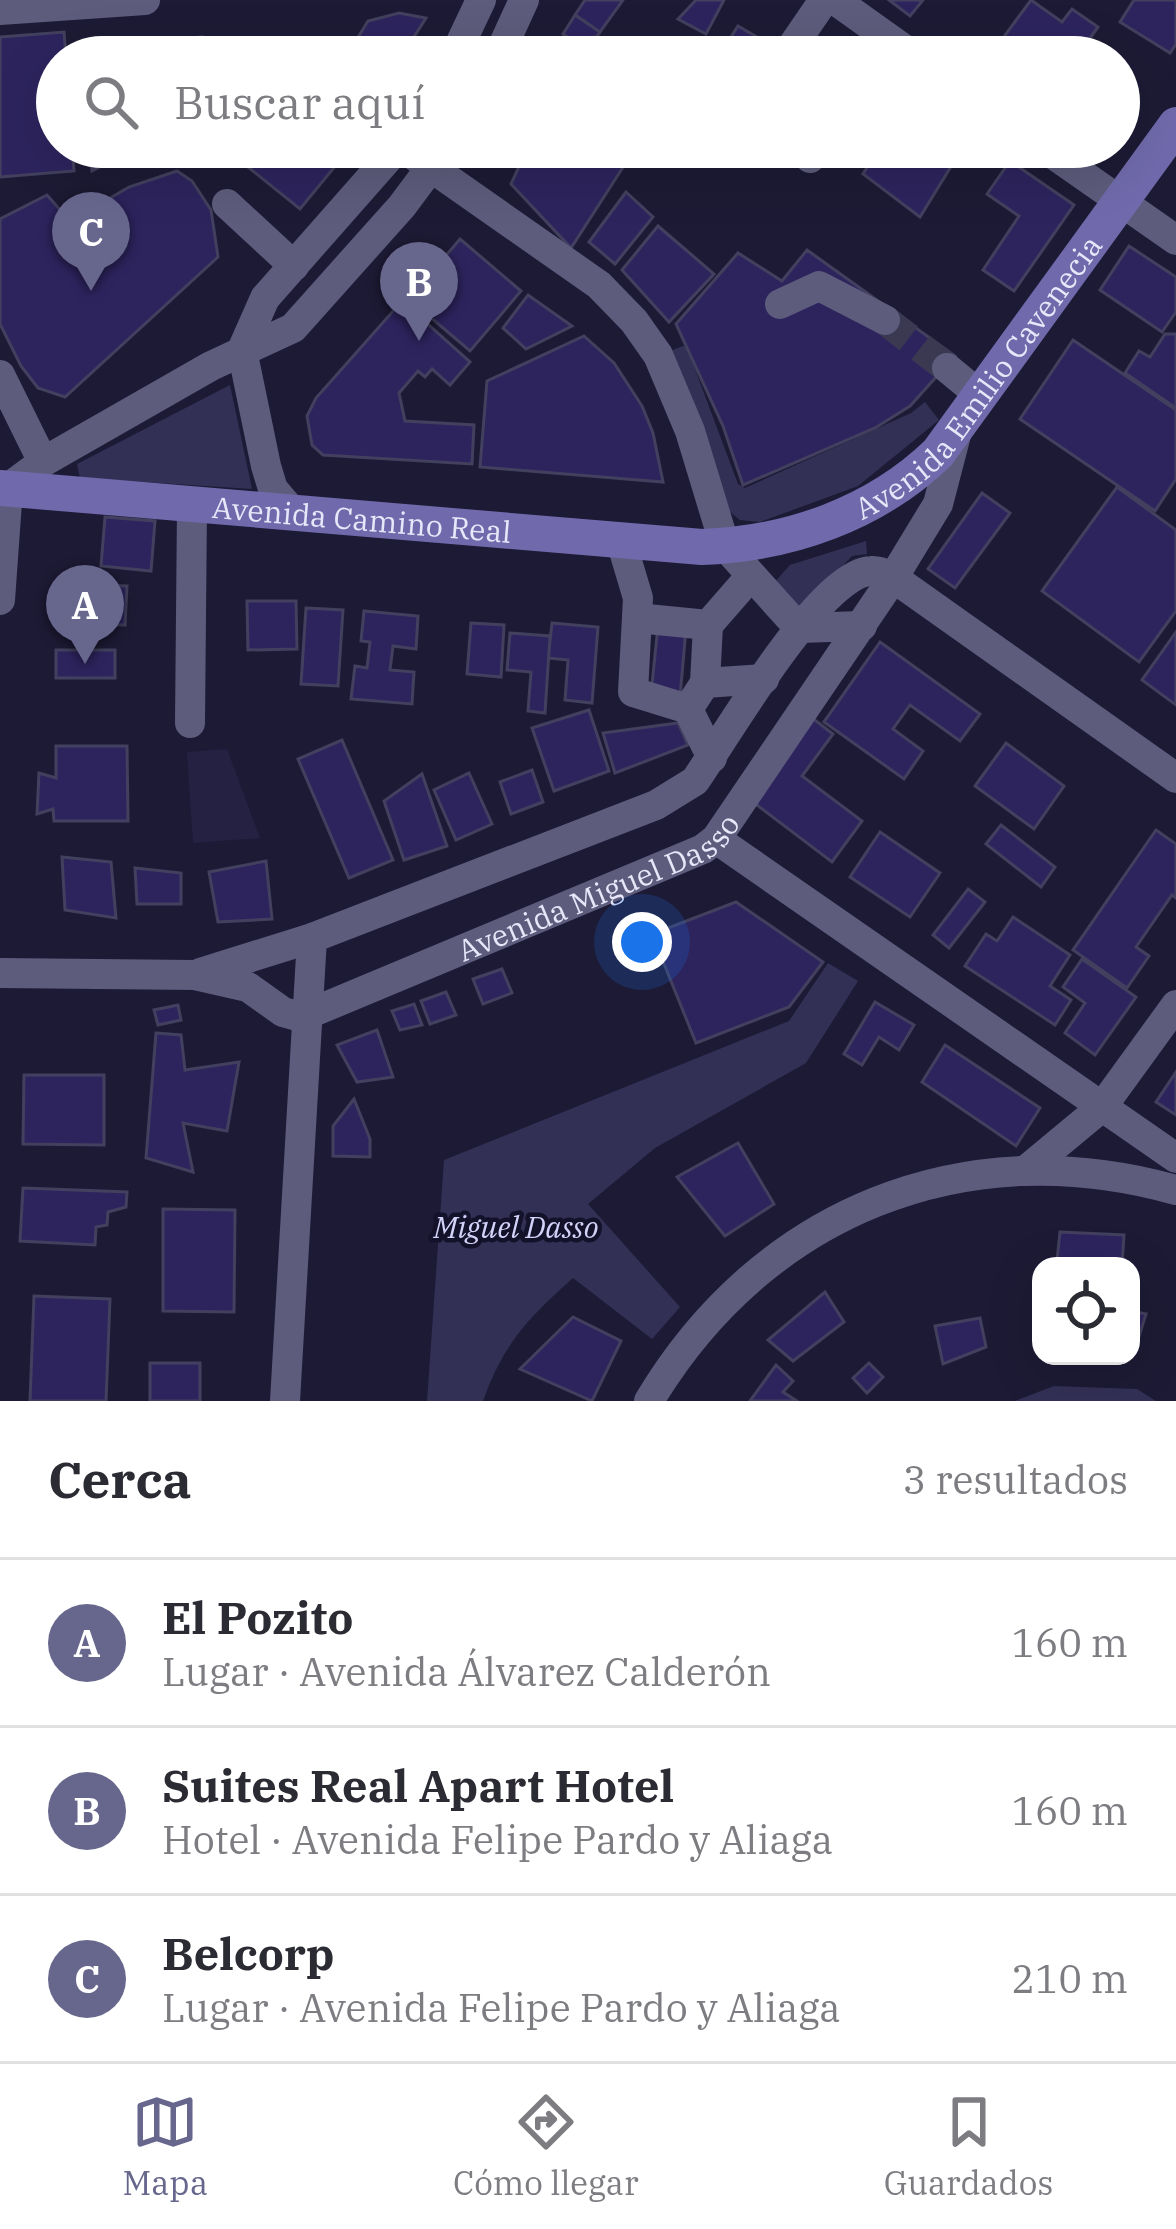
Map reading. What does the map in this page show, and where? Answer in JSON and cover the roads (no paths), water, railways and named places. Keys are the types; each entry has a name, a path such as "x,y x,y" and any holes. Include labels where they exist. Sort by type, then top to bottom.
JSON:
{"main road":[{"name":"Avenida Emilio Cavenecia","path":"724,546 801,531 866,506 924,466 957,431 1176,125"},
{"name":"Avenida Camino Real","path":"4,488 192,507 724,546"}],"street":[{"path":"0,10 145,0"},
{"path":"464,36 481,0"},
{"path":"508,36 524,0"},
{"path":"799,36 824,0"},
{"path":"835,0 886,36"},
{"path":"295,515 273,489 242,350 265,298 382,168"},
{"path":"0,600 4,488 242,350 293,328 431,168"},
{"path":"452,168 599,285 634,321 658,355 690,431 724,546 749,578 799,628 862,626"},
{"path":"1073,168 1176,240"},
{"path":"371,180 402,206"},
{"path":"227,204 294,266"},
{"path":"780,304 819,286 885,320"},
{"path":"947,368 981,395"},
{"path":"0,375 43,463"},
{"name":"Avenida Miguel Dasso","path":"0,973 195,975 248,987 291,1016 310,1014 703,849 716,839 862,626 938,504 957,431"},
{"path":"190,723 192,507"},
{"path":"621,541 638,598 633,692 696,696 764,679"},
{"name":"Avenida Miguel Dasso","path":"195,975 312,938 656,805 695,781 799,628 831,594 860,573 878,571 893,578"},
{"path":"712,758 696,696 708,625 749,578"},
{"path":"893,578 1176,778"},
{"path":"637,619 708,625"},
{"path":"716,839 1176,1158"},
{"path":"285,1401 312,938"},
{"path":"1025,1171 1102,1107 1176,1004"},
{"path":"649,1401 697,1334 767,1263 887,1195 974,1174 1073,1170 1176,1190"}],"tunnel":[{"path":"885,320 947,368"}],"place":[{"name":"Belcorp","path":"91,291"},
{"name":"Suites Real Apart Hotel","path":"419,341"},
{"name":"El Pozito","path":"85,664"}],"park label":[{"name":"Miguel Dasso","path":"516,1226"}]}
